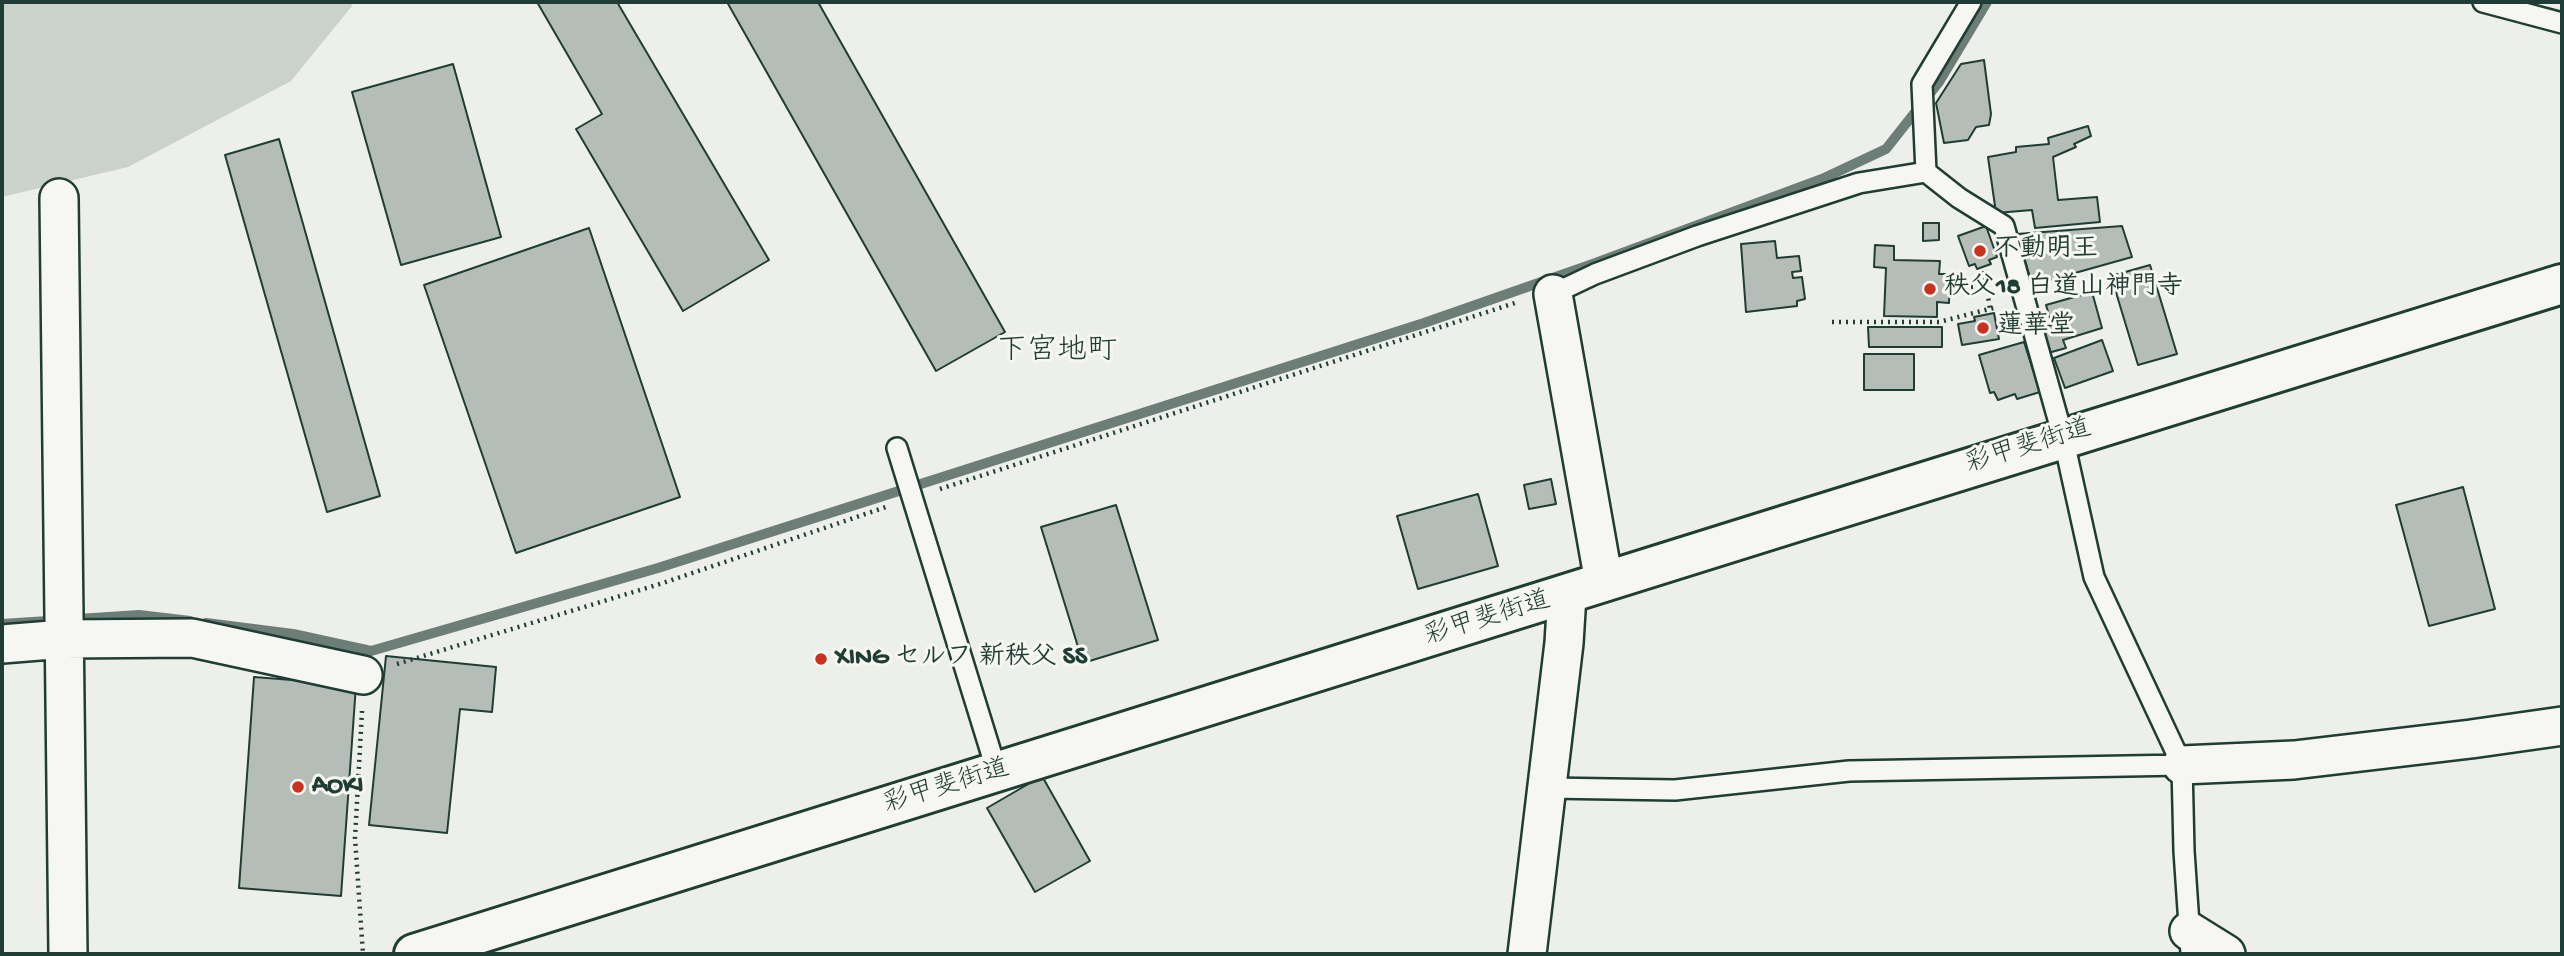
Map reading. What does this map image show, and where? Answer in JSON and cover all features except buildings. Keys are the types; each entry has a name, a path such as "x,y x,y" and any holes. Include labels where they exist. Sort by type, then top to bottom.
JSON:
{"highway":[{"name":"彩甲斐街道","path":"414,954 1567,595 2063,437 2562,284"}],"street":[{"path":"59,198 68,954"},
{"path":"1553,294 1604,582"},
{"path":"1527,954 1564,643 1567,595"},
{"path":"2,645 64,639 192,638 363,675"},
{"path":"2182,765 2294,760 2562,726"},
{"path":"2190,943 2226,954"}],"lane":[{"path":"1926,172 1922,84 1971,2"},
{"path":"2483,2 2562,23"},
{"path":"1553,294 1595,274 1697,236 1859,183 1926,172 1959,198 2004,226 2063,437 2094,577 2182,765 2190,943"},
{"path":"897,449 997,772"},
{"path":"1547,788 1675,790 1849,771 2182,765"}],"path":[{"path":"1983,267 1990,309"},
{"path":"1950,288 1986,286"},
{"path":"363,954 355,838 363,675 663,583 913,498 1512,303 1553,294"},
{"path":"1832,322 1939,322 1990,309 2026,304"}],"shaded area":[{"path":"2,2 351,2 352,6 291,81 128,167 2,197"}],"waterway":[{"path":"206,623 293,634 371,651 658,568 1424,323 1822,179 1886,149 1939,82 1987,2"},
{"path":"2,624 139,615 190,621"}],"place":[{"name":"不動明王","path":"1980,251"},
{"name":"秩父18 白道山神門寺","path":"1930,289"},
{"name":"蓮華堂","path":"1983,328"},
{"name":"XING セルフ 新秩父 SS","path":"821,659"},
{"name":"AOKI","path":"298,787"}],"district":[{"name":"下宮地町","path":"1057,353"}]}
